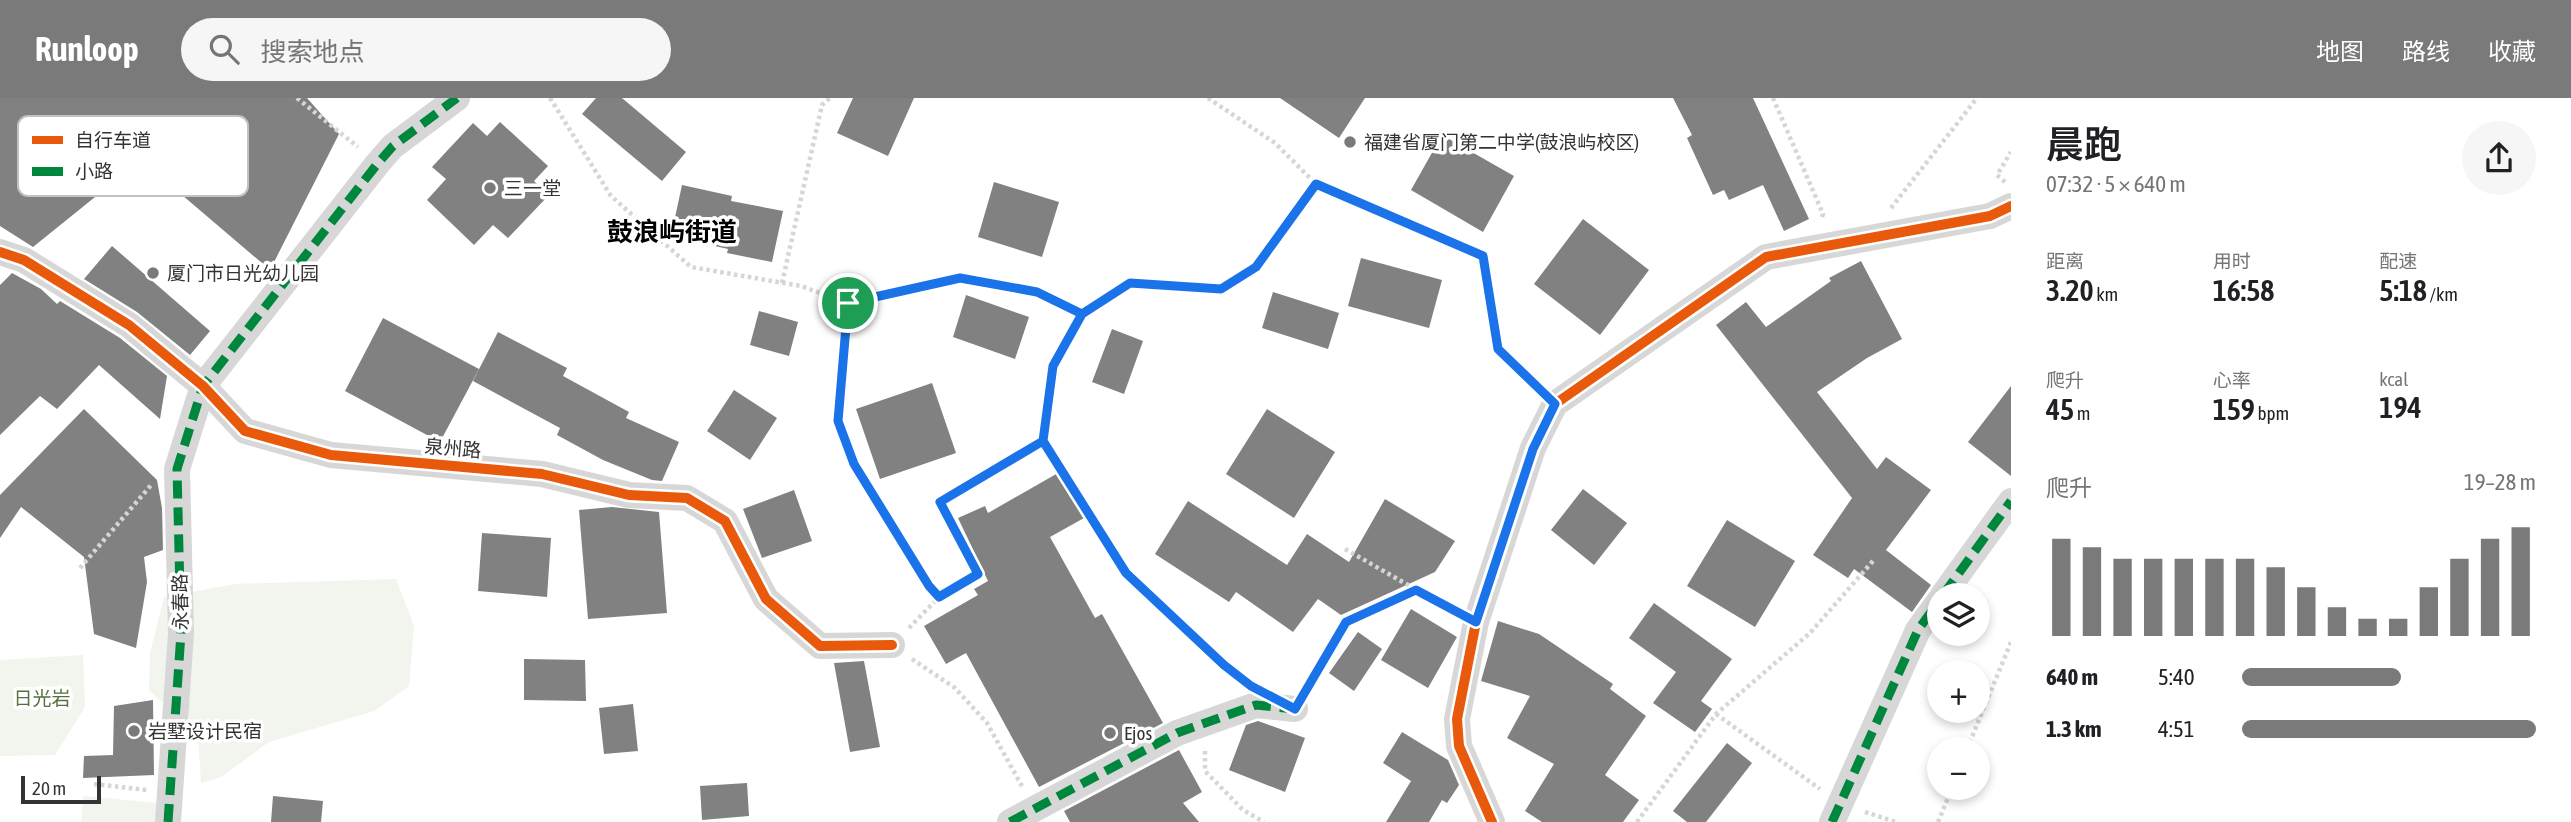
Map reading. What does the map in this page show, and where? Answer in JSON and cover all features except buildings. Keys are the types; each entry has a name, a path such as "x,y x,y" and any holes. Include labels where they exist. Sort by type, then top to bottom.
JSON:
{"street":[{"path":"203,386 378,163 393,146 457,98"},
{"path":"1492,822 1459,747 1457,719 1476,622 1533,449 1555,404 1766,257 1990,216 2011,206"},
{"name":"泉州路","path":"0,252 24,260 129,325 203,386 245,431 331,455 542,474 629,495 687,498 725,521 766,599 820,646 892,645"},
{"name":"永春路","path":"168,822 181,633 177,470 203,386"},
{"path":"1952,583 2011,501"},
{"path":"1836,813 1918,630 1927,618"},
{"path":"1010,822 1204,722 1256,705 1295,709"}],"path":[{"path":"297,98 378,163"},
{"path":"550,98 611,196 691,267 782,282 848,303 960,278 1037,292 1082,314"},
{"path":"782,282 822,105 830,98"},
{"path":"1208,98 1275,143 1316,184 1483,256 1498,349 1555,404"},
{"path":"1773,98 1822,214 1814,247"},
{"path":"1868,237 1977,98"},
{"path":"2011,152 1997,175 2011,188"},
{"path":"1251,686 1224,665 1126,573 1043,441 1053,366 1082,314 1130,283 1221,289 1256,267 1316,184"},
{"path":"848,303 838,421 854,464 929,586 939,597"},
{"path":"1035,809 987,723 955,688 892,645 939,597 978,574 940,502 1043,441"},
{"path":"80,568 154,481 177,470"},
{"path":"1345,549 1476,622"},
{"path":"1637,822 1716,714 1810,633 1873,561"},
{"path":"1295,709 1346,622 1416,590"},
{"path":"1972,737 2011,642"},
{"path":"1716,714 1836,813 1896,822"},
{"path":"1204,722 1205,771 1243,810 1264,822"},
{"path":"94,783 172,793"},
{"path":"1938,822 1947,800"}],"green space":[{"path":"396,579 414,626 409,686 374,711 269,742 221,777 201,783 198,735 149,690 150,653 164,597 235,584"},
{"name":"日光岩","path":"83,655 85,707 55,755 0,756 0,660"},
{"path":"83,796 157,803 156,822 81,822"}],"marked path":[{"path":"168,822 181,633 177,469 203,386 378,163 393,146 457,98"},
{"path":"1952,583 2011,501"},
{"path":"1832,822 1918,630 1927,618"},
{"path":"1010,822 1177,733 1256,705 1295,709"}],"cycle path":[{"path":"1492,822 1459,746 1457,719 1476,622 1533,448 1555,404 1766,257 1990,216 2011,206"},
{"path":"0,252 24,260 129,325 203,386 245,431 331,455 542,474 629,495 687,498 725,521 766,599 820,646 892,645"}],"place":[{"name":"福建省厦门第二中学(鼓浪屿校区)","path":"1350,142"},
{"name":"三一堂","path":"490,188"},
{"name":"厦门市日光幼儿园","path":"153,273"},
{"name":"岩墅设计民宿","path":"134,731"},
{"name":"Ejos","path":"1110,733"}],"district":[{"name":"鼓浪屿街道","path":"672,232"}],"route":[{"path":"848,303 838,421 854,464 929,586 939,597 978,574 940,502 1043,441 1053,366 1082,314 1130,283 1221,289 1256,267 1316,184 1483,256 1498,349 1555,404 1533,449 1476,622 1416,590 1346,622 1295,709 1251,686 1224,665 1126,573 1043,441 1053,366 1082,314 1037,292 960,278 848,303"}]}
